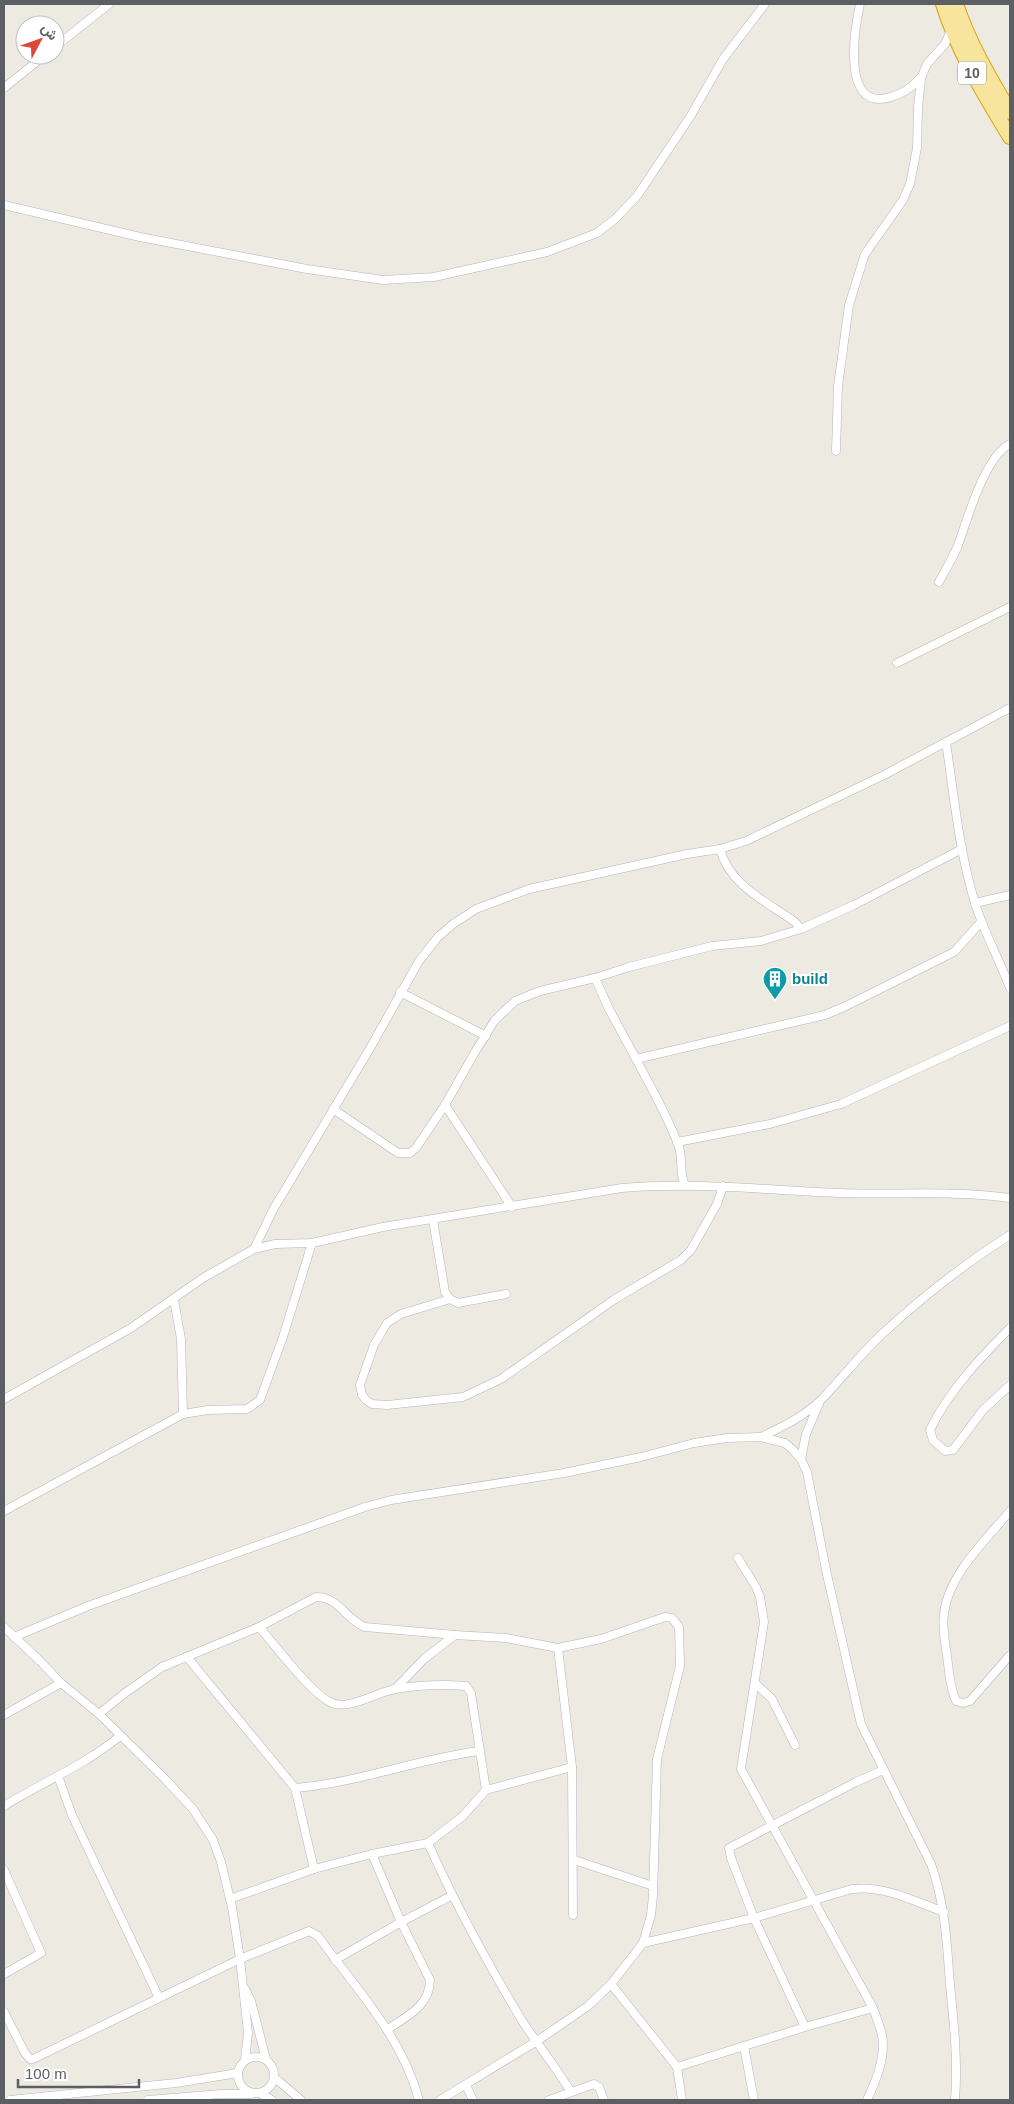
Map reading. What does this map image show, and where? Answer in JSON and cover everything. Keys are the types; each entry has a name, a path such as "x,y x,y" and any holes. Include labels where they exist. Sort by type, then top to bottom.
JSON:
{"highway":[{"name":"10","path":"943,4 951,30 975,79 1010,137"},
{"name":"10","path":"956,4 969,40 1010,112"}],"street":[{"path":"65,39 109,4"},
{"path":"4,205 140,237 307,269 383,280 434,277 547,252 596,233 615,219 637,196 690,118 722,59 765,4"},
{"path":"860,4 855,27 853,51 858,82 863,92 870,97 876,98 893,96 906,91 921,78"},
{"path":"836,451 838,386 849,305 865,254 903,200 910,184 917,148 921,78 927,64 946,44 951,30"},
{"path":"4,88 33,65"},
{"path":"939,582 956,550 985,475 997,454 1010,444"},
{"path":"897,663 1010,607"},
{"path":"254,1248 274,1208 369,1050 419,961 438,937 453,924 476,909 529,889 687,854 720,849 746,841 884,776 1010,708"},
{"path":"946,742 962,849 975,904 1010,988"},
{"path":"720,849 725,864 741,883 795,922 801,929"},
{"path":"333,1109 387,1147 402,1154 410,1153 416,1148 445,1105 475,1052 502,1012 515,1001 540,991 712,946 762,940 801,929 854,905 962,849"},
{"path":"975,904 1010,896"},
{"path":"636,1059 826,1015 954,952 982,922"},
{"path":"595,978 677,1142 681,1156 682,1179 685,1185"},
{"path":"400,992 486,1036"},
{"path":"677,1142 770,1124 841,1104 1010,1026"},
{"path":"445,1105 512,1207"},
{"path":"4,1399 131,1328 174,1300 203,1278 254,1248 275,1244 312,1243 383,1227 622,1188 685,1185 856,1193 961,1194 1010,1198"},
{"path":"450,1299 401,1314 387,1323 374,1345 360,1384 362,1395 366,1400 372,1404 387,1405 463,1397 501,1379 615,1299 655,1277 687,1255 717,1204 723,1186"},
{"path":"433,1220 445,1292 450,1299 458,1303 506,1294"},
{"path":"760,1437 792,1421 821,1400 856,1360 904,1314 958,1271 1010,1235"},
{"path":"4,1511 183,1414 208,1410 247,1409 260,1400 283,1337 312,1243"},
{"path":"174,1300 181,1339 183,1414"},
{"path":"1008,1391 983,1410 953,1450 945,1451 933,1440 930,1430 952,1395 967,1374 1010,1328"},
{"path":"801,1460 808,1428 821,1400"},
{"path":"14,1636 88,1606 382,1502 564,1473 711,1439 760,1437 785,1443 801,1460 807,1472 856,1707 869,1743 930,1864 939,1887 944,1912 955,2032 955,2100"},
{"path":"1010,1511 962,1570 954,1582 946,1601 943,1626 949,1670 956,1701 963,1703 970,1700 1010,1655"},
{"path":"738,1558 750,1576 760,1597 764,1622 756,1684 741,1769 873,2008 882,2035 882,2056 876,2080 867,2100"},
{"path":"99,1714 162,1667 259,1627 316,1597 325,1597 332,1600 355,1621 365,1627 506,1638 558,1648 601,1639 666,1617 672,1618 679,1627 680,1666 657,1759 651,1915 643,1943 611,1984 588,2006 537,2041 440,2100"},
{"path":"259,1627 313,1688 332,1703 339,1705 366,1699 395,1689 459,1685 469,1688 486,1790"},
{"path":"4,1629 14,1636 61,1683 99,1714 165,1778 204,1824 213,1840 221,1862 230,1899 244,1987 248,2040 245,2060 238,2073 241,2086 247,2092 272,2100"},
{"path":"395,1689 424,1659 455,1634"},
{"path":"558,1648 572,1766 573,1915"},
{"path":"187,1658 295,1788 314,1869"},
{"path":"4,1715 61,1683"},
{"path":"756,1684 772,1699 795,1745"},
{"path":"4,1806 97,1754 120,1736"},
{"path":"295,1788 350,1780 441,1757 480,1751"},
{"path":"230,1899 314,1869 372,1854 428,1843 463,1816 486,1790 572,1766"},
{"path":"805,2027 754,1918 729,1848 883,1770"},
{"path":"58,1776 72,1815 159,1998"},
{"path":"428,1843 451,1896 522,2021 571,2092"},
{"path":"372,1854 401,1922 430,1980 430,1990 426,2000 388,2029"},
{"path":"574,1860 653,1886"},
{"path":"4,1870 41,1953 4,1974"},
{"path":"643,1943 754,1918 852,1889 877,1888 944,1912"},
{"path":"335,1960 451,1896"},
{"path":"4,2012 25,2053 32,2059 240,1959 309,1931 318,1936 388,2029 407,2066 419,2100"},
{"path":"611,1984 677,2067 682,2100"},
{"path":"148,2100 222,2094 257,2094 272,2085 274,2071 266,2060 251,2001 244,1987"},
{"path":"677,2067 873,2008"},
{"path":"744,2046 754,2100"},
{"path":"245,2060 252,2057 266,2060"},
{"path":"10,2100 103,2092 238,2073"},
{"path":"274,2078 300,2100"},
{"path":"549,2100 591,2084 597,2085 604,2100"},
{"path":"466,2085 473,2100"},
{"path":"103,2092 106,2100"}],"place":[{"name":"build","path":"775,1000"}]}
